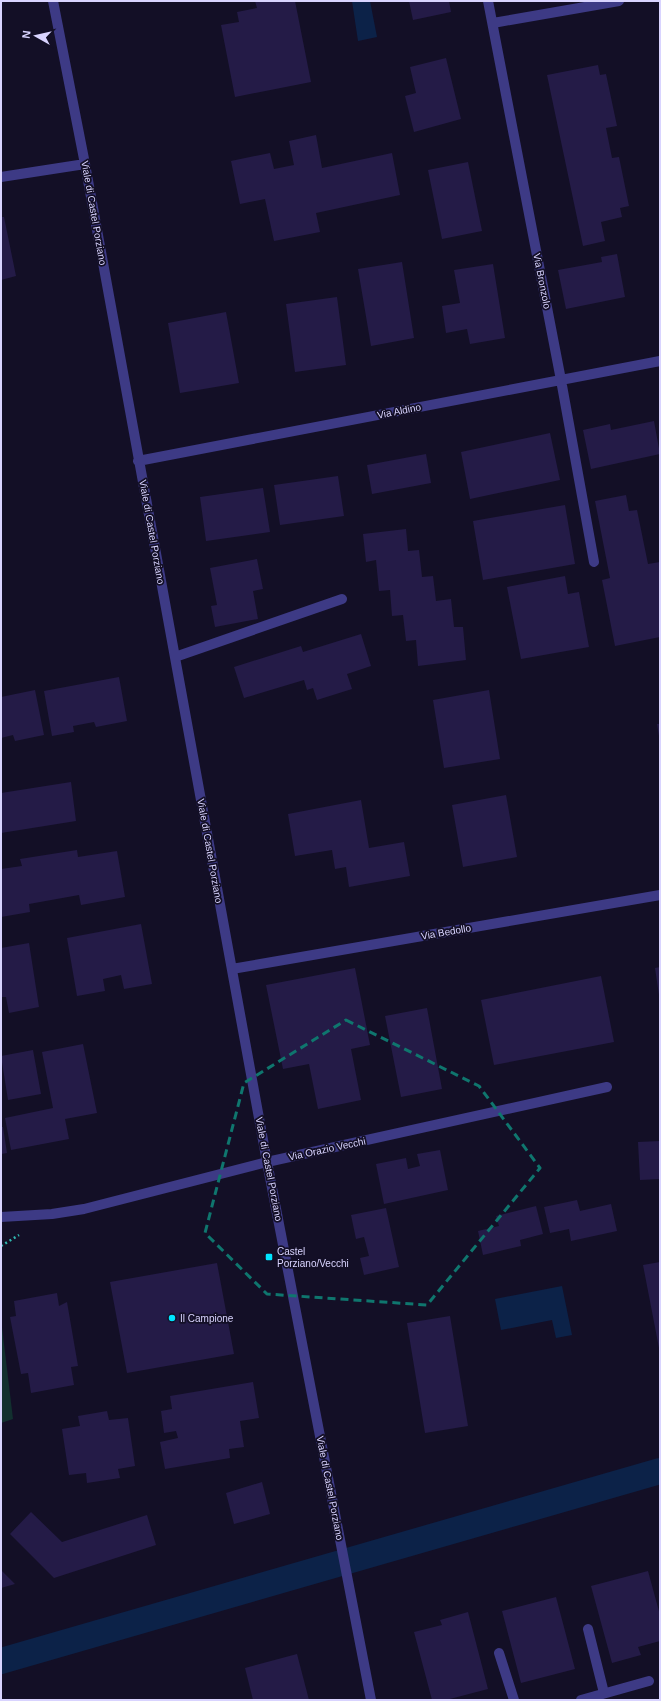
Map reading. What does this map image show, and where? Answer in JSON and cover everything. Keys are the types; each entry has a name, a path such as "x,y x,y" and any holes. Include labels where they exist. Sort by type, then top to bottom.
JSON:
{"street":[{"name":"Viale di Castel Porziano","path":"53,1 85,164 267,1162 371,1700"},
{"name":"Via Bronzolo","path":"488,1 561,380 594,562"},
{"path":"493,23 618,1"},
{"path":"1,177 85,164"},
{"name":"Via Aldino","path":"138,461 660,361"},
{"path":"175,657 342,599"},
{"name":"Via Bedollo","path":"232,969 660,895"},
{"name":"Via Orazio Vecchi","path":"1,1217 52,1214 84,1209 267,1162 607,1087"},
{"path":"588,1629 604,1693"},
{"path":"500,1653 514,1700"},
{"path":"580,1700 649,1681"}],"highlighted area":[{"path":"346,1020 479,1086 540,1168 427,1305 267,1294 205,1233 244,1083"}],"green space":[{"path":"1,1319 13,1419 1,1423"}],"water":[{"path":"352,1 370,1 377,37 358,41"},
{"path":"562,1286 572,1335 556,1338 552,1320 501,1330 495,1299"}],"building":[{"path":"255,1 295,1 311,82 235,97 221,25 239,22 237,12 257,8"},
{"path":"409,1 449,1 451,12 413,20"},
{"path":"446,58 461,119 414,132 405,96 416,93 410,67"},
{"path":"598,65 600,75 606,74 617,126 606,128 612,158 619,157 629,206 620,208 622,217 601,222 605,241 583,246 547,75"},
{"path":"316,135 322,168 392,153 400,195 316,213 320,232 274,241 265,199 240,204 231,161 270,153 274,169 294,165 289,141"},
{"path":"468,162 482,231 442,239 428,170"},
{"path":"1,217 4,217 16,276 1,280"},
{"path":"617,254 625,297 566,309 558,270 602,262 601,257"},
{"path":"402,262 414,338 371,346 358,269"},
{"path":"493,264 505,338 470,344 467,329 446,333 442,306 460,303 454,270"},
{"path":"337,297 346,365 295,372 286,304"},
{"path":"226,312 239,383 180,393 168,323"},
{"path":"654,421 660,454 591,469 583,430 610,424 611,430"},
{"path":"550,433 560,480 470,499 461,452"},
{"path":"426,454 431,483 372,494 367,465"},
{"path":"338,476 344,516 280,525 274,485"},
{"path":"263,488 270,532 206,541 200,497"},
{"path":"626,495 629,511 637,510 648,564 660,562 660,637 615,646 602,580 610,578 595,501"},
{"path":"565,505 575,564 483,580 473,521"},
{"path":"406,529 408,551 419,550 422,577 433,576 436,601 451,599 454,627 463,627 466,660 418,666 416,640 406,641 403,615 392,616 390,590 379,591 376,560 366,562 363,534"},
{"path":"257,559 263,589 253,591 258,619 215,627 211,606 217,605 210,568"},
{"path":"565,576 568,594 579,592 589,647 521,659 507,587"},
{"path":"361,634 371,666 347,674 352,689 317,700 313,688 307,690 304,680 244,698 234,667 301,646 303,652"},
{"path":"119,677 127,721 96,727 94,722 73,726 74,732 52,736 44,691"},
{"path":"35,690 44,735 15,741 13,735 1,738 1,697"},
{"path":"489,690 500,759 444,768 433,700"},
{"path":"657,724 660,724 660,736 659,736"},
{"path":"71,782 76,821 1,833 1,793"},
{"path":"506,795 517,857 463,867 452,805"},
{"path":"361,800 369,848 404,842 410,876 349,887 346,867 335,869 332,850 295,856 288,814"},
{"path":"77,850 78,857 117,851 125,897 81,905 79,895 29,904 30,912 1,917 1,869 22,866 20,859"},
{"path":"141,924 152,984 124,989 121,975 103,979 105,991 77,996 67,938"},
{"path":"29,943 39,1007 9,1013 6,997 1,997 1,948"},
{"path":"660,967 660,995 659,995 655,968"},
{"path":"355,968 370,1045 351,1049 361,1100 318,1109 309,1064 283,1069 266,985"},
{"path":"601,976 614,1042 494,1065 481,1000"},
{"path":"427,1008 442,1089 401,1097 385,1016"},
{"path":"83,1044 97,1113 65,1119 69,1139 11,1150 5,1118 53,1108 42,1052"},
{"path":"33,1050 41,1094 8,1100 1,1056"},
{"path":"1,1127 3,1127 7,1153 1,1154"},
{"path":"660,1141 660,1179 640,1180 638,1142"},
{"path":"440,1150 448,1190 384,1204 376,1164 406,1158 408,1169 420,1166 417,1154"},
{"path":"577,1200 580,1211 611,1204 617,1231 571,1241 569,1229 550,1233 544,1207"},
{"path":"536,1206 543,1234 520,1240 521,1246 483,1255 478,1231 499,1226 496,1216"},
{"path":"386,1208 399,1267 364,1275 360,1258 369,1256 364,1237 356,1239 351,1215"},
{"path":"660,1262 660,1348 659,1348 643,1265"},
{"name":"Il Campione","path":"217,1263 234,1354 127,1373 110,1282"},
{"path":"57,1293 59,1306 67,1302 78,1366 71,1367 74,1385 31,1393 28,1373 21,1374 10,1317 16,1316 14,1301"},
{"path":"450,1316 468,1426 425,1433 407,1323"},
{"path":"253,1382 259,1418 240,1421 244,1447 229,1449 230,1458 165,1469 160,1442 178,1438 176,1431 164,1433 161,1411 172,1409 170,1396"},
{"path":"107,1411 109,1420 128,1418 135,1466 118,1469 120,1478 87,1483 86,1473 69,1475 62,1429 80,1426 78,1416"},
{"path":"262,1482 270,1514 234,1524 226,1493"},
{"path":"31,1512 62,1542 147,1515 156,1545 54,1578 10,1534"},
{"path":"1,1570 15,1584 1,1588"},
{"path":"648,1571 660,1615 660,1641 638,1647 641,1655 612,1663 591,1586"},
{"path":"556,1597 575,1669 521,1683 502,1611"},
{"path":"468,1612 488,1689 446,1700 432,1700 414,1632 442,1625 440,1620"},
{"path":"297,1654 309,1700 253,1700 245,1668"}],"waterway":[{"path":"1,1661 660,1471"}],"place":[{"name":"Castel Porziano/Vecchi","path":"269,1257"},
{"name":"Il Campione","path":"172,1318"}]}
